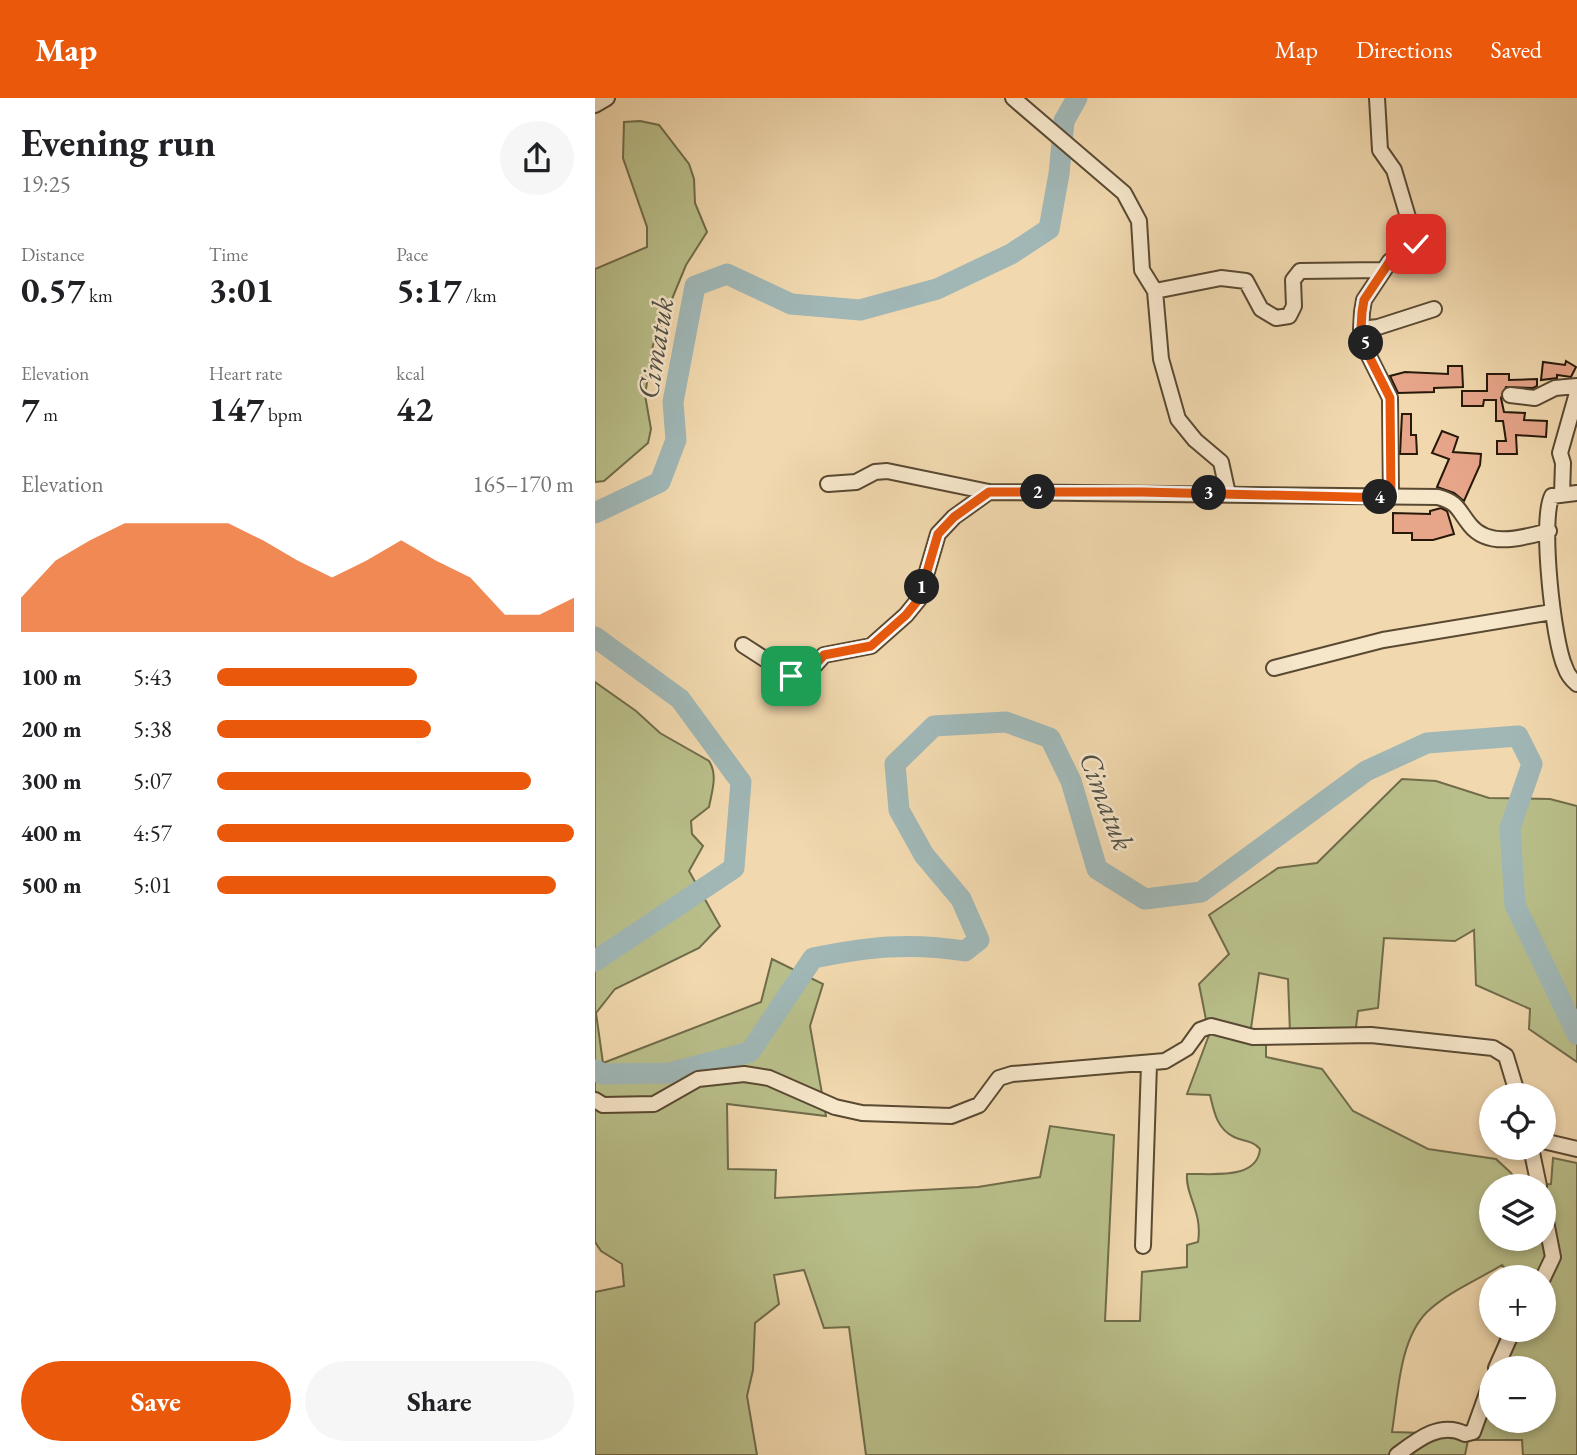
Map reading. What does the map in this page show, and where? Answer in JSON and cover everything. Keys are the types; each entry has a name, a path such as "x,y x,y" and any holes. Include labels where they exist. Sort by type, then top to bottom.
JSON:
{"street":[{"path":"595,105 607,98"},
{"path":"1013,98 1124,193 1139,221 1142,270 1155,291 1161,359 1178,419 1195,440 1221,462 1228,494"},
{"path":"1377,98 1380,150 1394,170 1416,244 1390,261 1382,270 1364,300 1361,329 1372,364 1390,398 1391,498"},
{"path":"1155,291 1221,278 1245,281 1261,309 1276,318 1289,316 1294,306 1293,280 1300,271 1382,270"},
{"path":"1361,329 1378,327 1434,309"},
{"path":"1510,395 1535,398 1555,388 1577,386"},
{"path":"1577,393 1560,453 1569,494 1552,496 1549,531 1552,612 1564,667 1577,684"},
{"path":"828,484 856,482 875,472 887,471 989,492 1438,497 1454,502 1472,528 1502,539 1512,541 1549,531"},
{"path":"743,645 791,676 799,678 807,674 824,655 871,646 919,599 938,534 954,517 989,492"},
{"path":"1274,668 1383,640 1552,612"},
{"path":"595,1100 603,1104 654,1104 698,1079 744,1073 769,1078 835,1107 862,1113 951,1116 979,1105 999,1078 1012,1074 1149,1064 1177,1055 1188,1048 1200,1030 1211,1026 1253,1037 1371,1035 1500,1051 1506,1056 1514,1083"},
{"path":"1143,1246 1149,1064"},
{"path":"1556,1144 1577,1149"},
{"path":"1397,1455 1436,1430 1456,1429 1465,1434 1473,1432 1479,1415"}],"green space":[{"path":"640,121 659,125 689,164 694,179 695,203 707,232 686,265 653,345 645,395 651,429 648,443 604,481 595,482 595,269 647,247 647,227 623,158 624,122"},
{"path":"595,682 636,711 660,733 709,761 712,766 714,777 709,807 691,821 692,834 703,846 689,871 720,926 699,948 615,989 596,1013 603,1063 761,1002 772,959 823,984 810,1026 826,1116 727,1104 728,1169 776,1170 775,1198 978,1187 1040,1177 1050,1126 1114,1135 1105,1321 1140,1321 1142,1272 1187,1267 1187,1245 1198,1242 1199,1231 1187,1174 1242,1171 1257,1159 1260,1149 1228,1134 1217,1119 1210,1095 1187,1094 1209,1035 1199,984 1229,954 1209,915 1278,868 1317,863 1402,779 1436,781 1489,798 1550,799 1577,806 1577,1062 1529,1029 1530,1009 1476,985 1474,930 1455,941 1384,938 1378,1008 1358,1011 1355,1035 1290,1033 1288,979 1259,973 1249,1042 1266,1045 1266,1057 1322,1069 1353,1111 1428,1149 1479,1156 1479,1160 1497,1160 1512,1174 1479,1174 1479,1251 1556,1251 1556,1174 1552,1174 1553,1160 1577,1163 1577,1455 1523,1455 1522,1440 1468,1440 1465,1455 866,1455 849,1327 824,1328 804,1270 774,1275 779,1304 755,1323 753,1370 747,1396 757,1455 595,1455 595,1292 624,1286 622,1264 601,1251 595,1242","holes":["1479,1265 1556,1265 1556,1342 1499,1342 1495,1356 1556,1356 1556,1433 1479,1433 1479,1405 1468,1440 1458,1434 1392,1432 1401,1369 1418,1324 1427,1312 1444,1298 1479,1278"]}],"building":[{"path":"1566,361 1576,367 1571,377 1557,375 1557,378 1541,380 1543,362 1565,365"},
{"path":"1448,366 1462,366 1463,387 1434,388 1434,392 1398,393 1390,376 1405,372 1448,374"},
{"path":"1487,374 1509,374 1509,380 1537,379 1537,386 1533,388 1506,387 1501,398 1504,412 1525,413 1524,420 1547,421 1546,437 1516,435 1517,454 1497,454 1497,441 1506,441 1503,421 1496,421 1496,400 1484,400 1483,406 1462,406 1462,391 1487,391"},
{"path":"1402,414 1411,414 1411,435 1416,435 1417,454 1400,454"},
{"path":"1442,431 1458,437 1453,452 1481,454 1480,465 1464,501 1454,493 1437,487 1449,459 1432,453"},
{"path":"1441,508 1447,511 1454,534 1433,540 1412,540 1412,533 1393,533 1393,513 1430,514 1430,511"}],"waterway":[{"name":"Cimatuk","path":"595,513 660,482 676,440 673,402 695,286 727,274 791,304 860,310 937,289 1011,254 1049,229 1059,174 1064,121 1077,98"},
{"name":"Cimatuk","path":"595,637 680,699 741,782 734,868 595,961"},
{"name":"Cimatuk","path":"595,1070 603,1074 670,1073 750,1052 813,958 889,947 965,951 979,940 961,899 924,855 899,810 895,764 934,726 1006,722 1050,738 1071,781 1097,869 1145,899 1201,892 1366,771 1427,743 1518,736 1532,764 1510,828 1515,905 1577,1034"}],"route":[{"path":"791,676 799,678 807,674 824,655 871,646 906,615 919,599 938,534 954,517 989,492 1142,492 1391,498 1390,398 1369,356 1361,329 1362,312 1364,300 1382,270 1400,253 1411,250 1416,244"}]}
